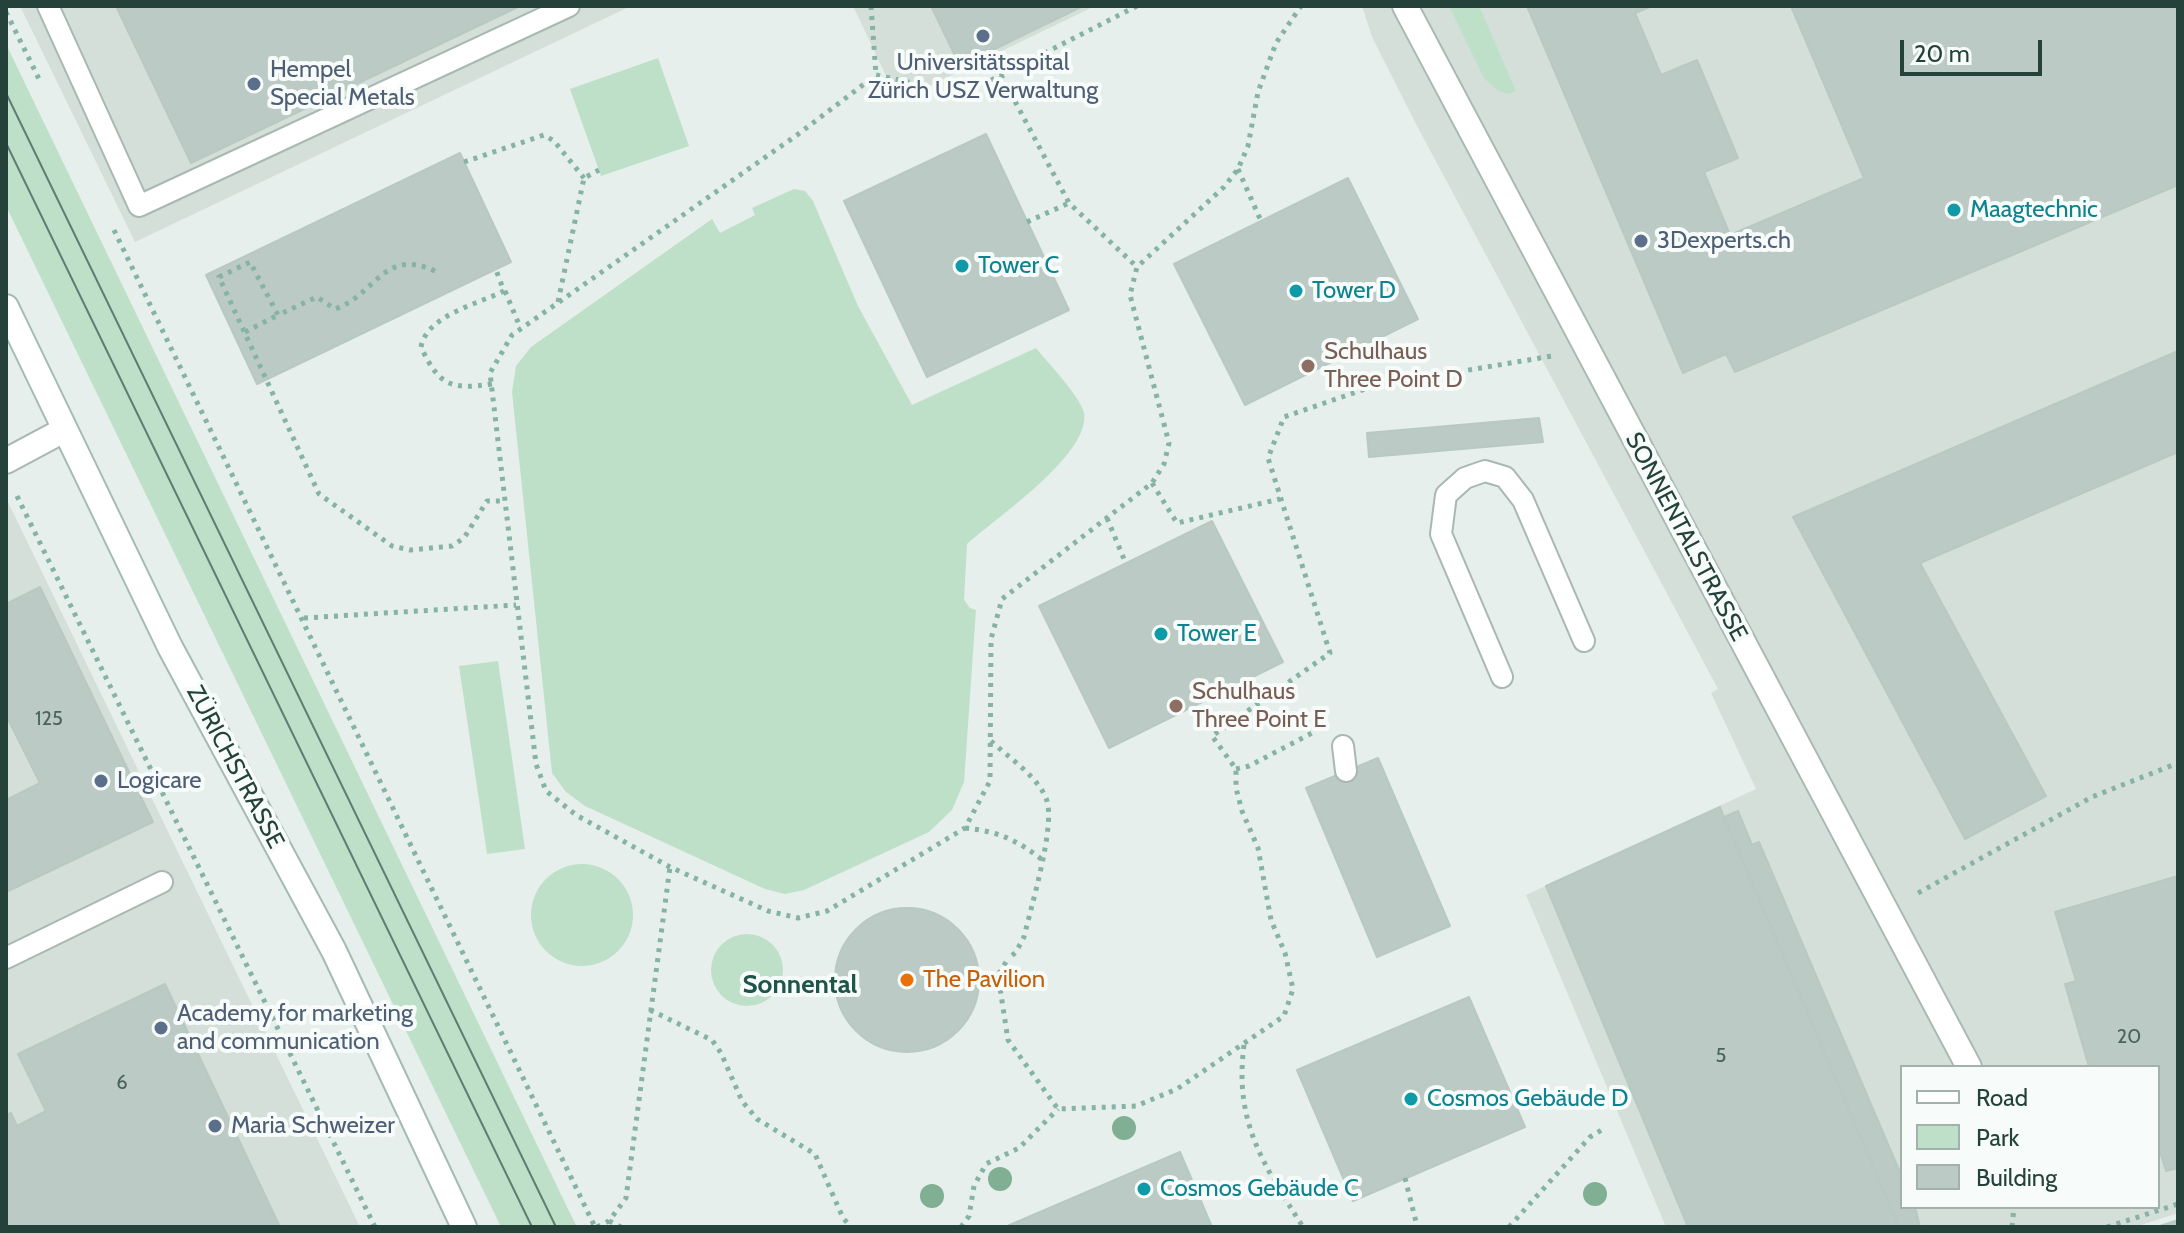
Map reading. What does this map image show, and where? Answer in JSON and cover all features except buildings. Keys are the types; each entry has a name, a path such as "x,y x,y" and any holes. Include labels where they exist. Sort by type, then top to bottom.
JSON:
{"street":[{"name":"SONNENTALSTRASSE","path":"1405,6 1968,1065"},
{"name":"ZÜRICHSTRASSE","path":"6,307 170,647 334,951 464,1227"},
{"path":"6,461 64,430"}],"lane":[{"path":"48,6 139,206 569,6"},
{"path":"1502,677 1441,534 1446,495 1465,478 1485,471 1505,477 1523,500 1584,641"},
{"path":"1343,746 1346,771"},
{"path":"6,958 162,882"}],"path":[{"path":"871,6 876,75"},
{"path":"1137,6 964,94 876,75 797,135 520,327 490,373 503,501 536,764 546,791 576,815 670,867 768,911 798,918 827,911 965,828 990,781 991,639 1002,599 1152,483 1164,464 1169,443 1130,295 1137,267 1224,187 1238,169 1248,146 1258,92 1276,43 1301,6"},
{"path":"6,12 41,82"},
{"path":"1001,75 1069,203 1137,267"},
{"path":"464,162 544,135 554,141 584,178"},
{"path":"1238,169 1261,221"},
{"path":"584,178 599,170"},
{"path":"558,303 584,178"},
{"path":"1027,222 1069,203"},
{"path":"110,223 304,618 596,1227 609,1221 626,1198 670,867"},
{"path":"245,332 317,297 335,309 350,304 370,282 397,266 414,261 435,271"},
{"path":"278,315 250,262 219,277 319,494 392,546 410,550 452,546 464,538 487,501 503,501"},
{"path":"496,270 520,327"},
{"path":"492,384 455,387 444,382 421,347 423,335 432,325 504,291"},
{"path":"961,1227 969,1216 974,1186 986,1164 1019,1148 1058,1109 1136,1106 1177,1089 1284,1016 1293,989 1285,953 1271,920 1258,848 1242,811 1236,788 1236,769 1212,736 1330,653 1268,458 1284,417 1374,386 1553,356"},
{"path":"1152,483 1177,523 1280,499"},
{"path":"12,486 375,1227"},
{"path":"1107,518 1126,564"},
{"path":"304,618 516,605"},
{"path":"1236,769 1249,766 1337,721 1343,746"},
{"path":"990,741 1033,780 1047,799 1050,827 1024,937 998,975 1008,1040 1058,1109"},
{"path":"1886,911 2092,797 2178,763"},
{"path":"965,828 994,831 1020,843 1041,859"},
{"path":"650,1010 712,1040 742,1101 757,1119 815,1154 843,1218 851,1227"},
{"path":"1244,1044 1239,1080 1251,1140 1303,1227"},
{"path":"1509,1227 1590,1137 1605,1128"},
{"path":"1405,1178 1418,1227"},
{"path":"2107,1227 2178,1204"},
{"path":"609,1221 621,1227"}],"shaded area":[{"path":"20,6 631,6 135,242"},
{"path":"853,6 1095,6 898,101"},
{"path":"1362,6 2178,6 2178,1213 2135,1227 1666,1227 1526,895 1756,789 1711,693 1718,689 1372,37"},
{"path":"6,498 360,1227 6,1227"}],"green space":[{"path":"1449,6 1479,6 1516,91 1508,94 1498,91 1484,78"},
{"path":"6,44 577,1227 501,1227 6,206"},
{"path":"658,58 689,146 601,176 570,89"},
{"path":"794,189 805,191 813,201 858,306 912,405 1036,348 1070,389 1084,413 1082,429 1058,466 967,544 964,600 976,610 964,782 952,810 929,832 804,890 785,894 765,889 585,806 566,792 552,773 512,392 516,366 531,347 712,219 720,233 755,215 752,208"},
{"path":"498,661 525,849 487,854 459,666"},
{"path":"582,864 601,868 618,879 629,896 633,915 629,934 618,951 601,962 582,966 563,962 546,951 535,934 531,915 535,896 546,879 563,868"},
{"path":"747,934 773,944 783,970 773,996 747,1006 721,996 711,970 721,944"}],"tram line":[{"path":"6,93 556,1227"},
{"path":"6,143 532,1227"}],"place":[{"name":"Universitätsspital Zürich USZ Verwaltung","path":"983,36"},
{"name":"Hempel Special Metals","path":"254,84"},
{"name":"Maagtechnic","path":"1954,210"},
{"name":"3Dexperts.ch","path":"1641,241"},
{"name":"Tower C","path":"962,266"},
{"name":"Tower D","path":"1296,291"},
{"name":"Schulhaus Three Point D","path":"1308,366"},
{"name":"Tower E","path":"1161,634"},
{"name":"Schulhaus Three Point E","path":"1176,706"},
{"name":"Logicare","path":"101,781"},
{"name":"The Pavilion","path":"907,980"},
{"name":"Academy for marketing and communication","path":"161,1028"},
{"name":"Cosmos Gebäude D","path":"1411,1099"},
{"name":"Maria Schweizer","path":"215,1126"},
{"name":"Cosmos Gebäude C","path":"1144,1189"}],"district":[{"name":"Sonnental","path":"800,985"}]}
